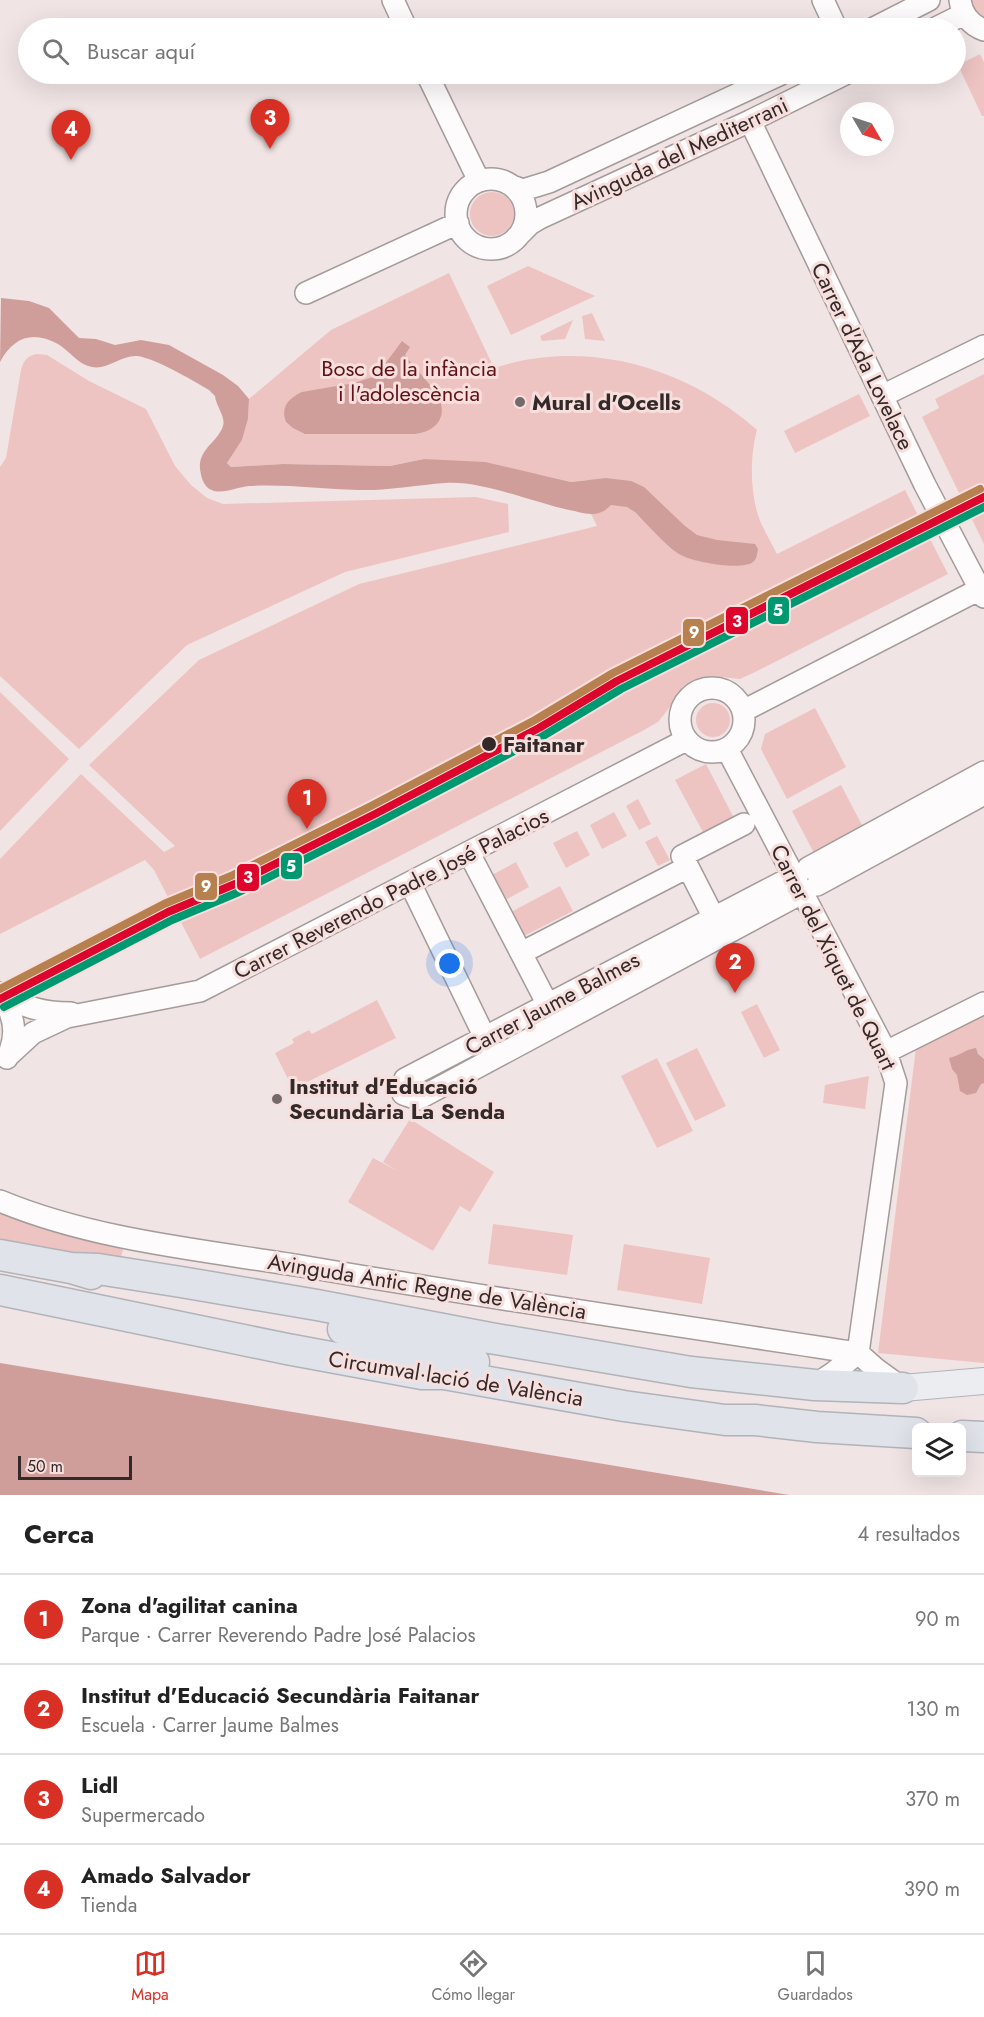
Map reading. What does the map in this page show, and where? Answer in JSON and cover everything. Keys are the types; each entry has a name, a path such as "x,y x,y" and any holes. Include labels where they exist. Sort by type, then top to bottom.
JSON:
{"highway":[{"path":"0,1256 230,1300 458,1358 572,1384 755,1420"},
{"path":"71,1268 98,1269 192,1284 691,1372 815,1385 903,1388"},
{"name":"Circumval·lació de València","path":"0,1290 276,1347 422,1374 444,1374 668,1413 725,1420 755,1420 818,1427 912,1433"},
{"path":"422,1374 442,1382 633,1416 733,1430 912,1446"},
{"path":"966,1436 984,1437"},
{"path":"966,1449 984,1450"}],"main road":[{"path":"903,1388 984,1381"},
{"path":"939,1386 959,1390 984,1389"}],"street":[{"path":"393,0 401,18"},
{"path":"823,0 831,18"},
{"path":"894,18 929,0"},
{"path":"948,18 962,7 975,26 984,30"},
{"path":"433,84 479,181"},
{"name":"Avinguda del Mediterrani","path":"515,188 523,190 549,182 760,84"},
{"name":"Avinguda del Mediterrani","path":"516,238 540,218 825,84"},
{"name":"Carrer d'Ada Lovelace","path":"750,121 925,485 983,591"},
{"path":"498,179 515,188 522,196 526,207 526,218 523,229 508,245 498,248 478,246 462,233 456,213 458,203 470,186 479,181 498,179"},
{"path":"306,294 458,223"},
{"path":"882,396 984,346"},
{"path":"743,711 983,591"},
{"path":"708,688 730,693 738,701 743,711 745,719 740,736 728,749 710,753 701,751 686,740 681,730 682,708 697,692 708,688"},
{"name":"Carrer Reverendo Padre José Palacios","path":"4,1061 33,1033 58,1021 83,1013 200,991 686,740"},
{"name":"Carrer del Xiquet de Quart","path":"728,749 805,881 886,1053 896,1083 858,1353"},
{"name":"Carrer Jaume Balmes","path":"984,772 805,881 495,1058 418,1099 403,1094 405,1079 714,918 805,881 984,794"},
{"path":"714,918 682,856 744,824"},
{"path":"469,853 548,1005"},
{"path":"521,953 688,867"},
{"path":"410,884 495,1058"},
{"path":"0,994 8,1005 14,1021 14,1039 4,1061"},
{"name":"Carrer Reverendo Padre José Palacios","path":"0,994 36,1011 83,1013"},
{"path":"886,1053 984,1003"},
{"name":"Avinguda Antic Regne de València","path":"0,1201 66,1225 152,1241 454,1292 858,1353"},
{"path":"815,1385 858,1353 903,1388"}],"green space":[{"path":"970,0 984,0 984,21 976,16"},
{"path":"980,54 984,62 984,116 966,82 966,61"},
{"path":"492,192 508,198 514,214 508,230 492,236 476,230 470,214 476,198"},
{"path":"528,266 595,296 511,335 487,286"},
{"name":"Bosc de la infància i l'adolescència","path":"449,273 494,368 529,359 564,356 599,358 634,364 667,375 699,390 729,408 757,430 752,461 753,495 760,520 777,554 905,490 948,574 740,679 712,676 700,679 685,688 658,722 644,730 200,959 154,870 145,860 0,934 0,859 81,774 164,852 175,846 89,765 199,660 359,584 597,526 591,514 587,480 571,482 542,475 424,459 390,466 283,464 231,467 227,463 242,440 248,419 249,399 331,330"},
{"path":"592,313 605,341 585,339 582,316"},
{"path":"573,320 565,339 542,341 540,336"},
{"path":"37,354 47,355 89,381 146,409 175,466 191,485 207,498 223,504 476,497 508,504 509,532 345,572 187,645 79,749 0,676 0,467 6,458 21,370 26,359"},
{"path":"984,374 984,544 922,417 939,408 935,399"},
{"path":"859,394 870,416 795,453 784,431"},
{"path":"0,692 69,759 0,831"},
{"path":"713,703 725,708 730,720 725,732 713,737 701,732 696,720 701,708"},
{"path":"815,708 846,767 787,799 761,749 765,734"},
{"path":"706,764 734,818 704,834 675,780"},
{"path":"841,785 863,827 814,853 792,811"},
{"path":"638,799 651,824 639,830 626,806"},
{"path":"614,812 627,836 602,849 590,825"},
{"path":"577,831 590,855 566,868 553,843"},
{"path":"657,836 670,860 658,866 645,842"},
{"path":"516,862 529,887 505,900 492,875"},
{"path":"560,886 573,911 524,936 511,912"},
{"path":"377,1000 396,1038 293,1089 275,1053 294,1043 292,1039 309,1030 312,1034"},
{"path":"757,1004 780,1050 764,1058 741,1012"},
{"path":"984,1013 984,1363 878,1353 916,1048"},
{"path":"697,1048 726,1106 695,1121 666,1063"},
{"path":"657,1058 693,1131 657,1148 621,1076"},
{"path":"869,1076 865,1109 823,1103 825,1085"},
{"path":"410,1119 494,1172 470,1212 460,1206 433,1251 348,1202 373,1158 398,1171 383,1162"},
{"path":"0,1207 124,1245 120,1262 0,1240"},
{"path":"493,1224 573,1235 567,1275 488,1264"},
{"path":"624,1244 710,1258 702,1304 617,1290"}],"shaded area":[{"path":"1,298 29,301 49,308 79,338 96,339 115,345 141,340 169,345 238,386 249,399 248,419 242,440 227,463 231,467 283,464 390,466 424,459 485,462 571,482 606,478 631,481 644,487 697,535 717,540 755,544 758,549 756,558 747,565 728,566 685,557 674,550 627,507 611,505 600,513 586,514 506,492 459,483 369,490 249,486 221,492 215,491 206,486 200,469 202,456 224,423 215,396 209,390 163,365 137,356 92,367 78,360 58,344 40,337 24,338 17,342 5,353 0,362"},
{"path":"402,341 410,347 405,355 431,386 441,404 441,417 434,427 415,434 305,434 286,422 285,407 293,397 302,392 354,383 376,376"},
{"path":"976,1048 978,1054 984,1059 984,1083 976,1093 967,1095 960,1091 957,1075 952,1069 949,1058"},
{"path":"0,1363 789,1495 0,1495"}],"transit line":[{"name":"9","path":"0,989 164,904 231,876 371,806 535,720 613,673 980,489"},
{"name":"3","path":"0,999 168,912 235,884 375,814 539,728 617,681 984,497"},
{"name":"5","path":"4,1007 172,920 239,892 379,822 543,736 621,689 984,507"}],"place":[{"name":"Lidl","path":"270,149"},
{"name":"Amado Salvador","path":"71,160"},
{"name":"Mural d'Ocells","path":"520,402"},
{"name":"Faitanar","path":"489,744"},
{"name":"Zona d'agilitat canina","path":"307,829"},
{"name":"Institut d'Educació Secundària Faitanar","path":"735,993"},
{"name":"Institut d'Educació Secundària La Senda","path":"277,1099"}]}
